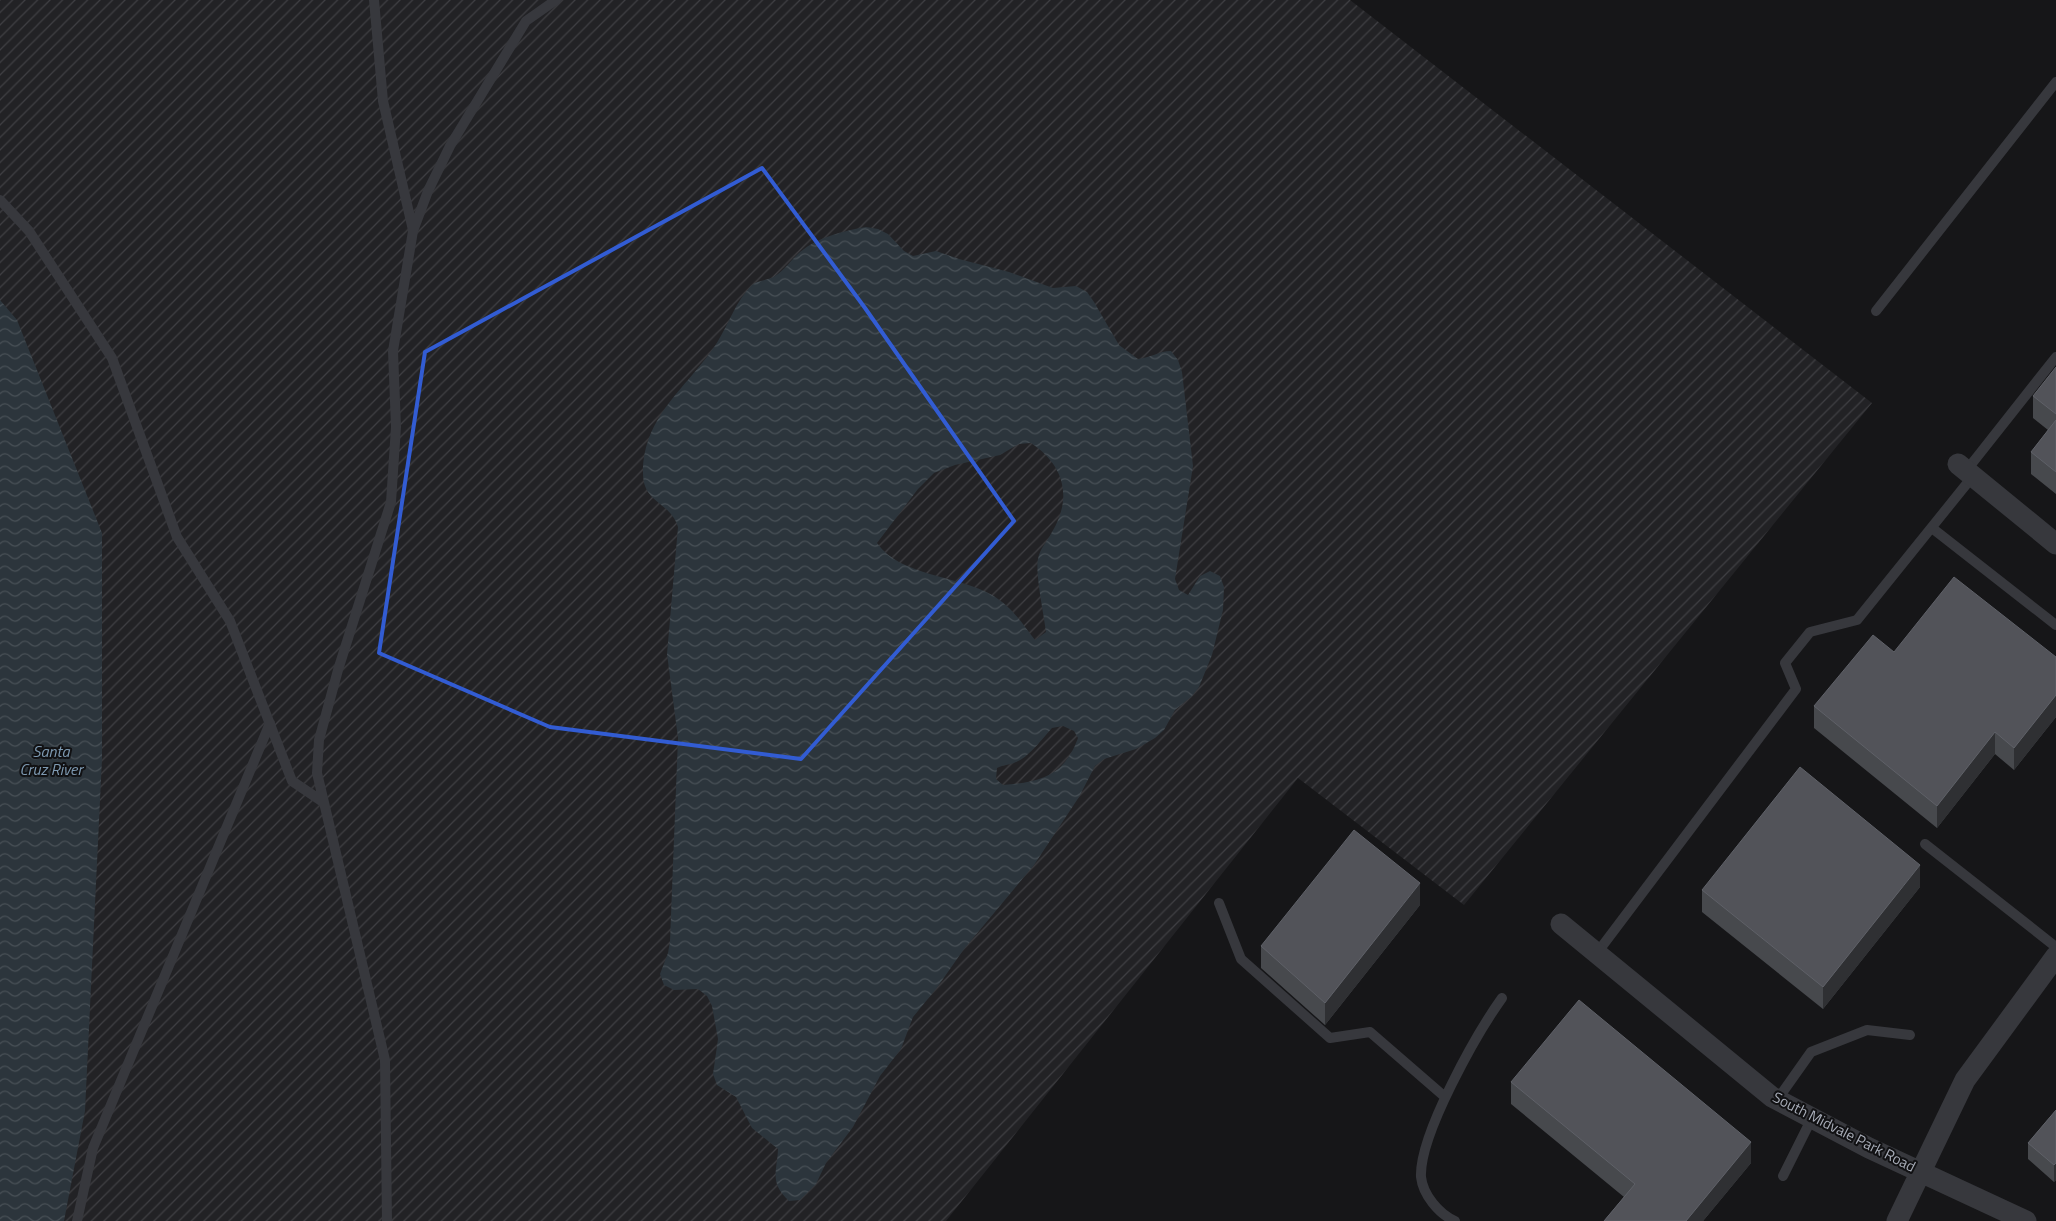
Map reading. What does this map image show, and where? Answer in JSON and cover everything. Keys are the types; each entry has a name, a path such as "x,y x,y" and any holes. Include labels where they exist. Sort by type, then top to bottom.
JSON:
{"street":[{"path":"1966,471 2056,544"},
{"name":"South Midvale Park Road","path":"1561,924 1777,1100 1869,1148 2026,1221"},
{"path":"1897,1221 1965,1080 2056,956"}],"lane":[{"path":"374,0 383,101 413,231"},
{"path":"387,1221 385,1060 317,774 319,740 343,652 391,502 396,427 393,351 413,231 428,191 450,146 526,21 556,0"},
{"path":"1876,311 2056,82"},
{"path":"0,200 29,231 112,358 178,537 230,621 292,780 323,802"},
{"path":"1597,953 1796,689 1785,663 1810,632 1858,620 1932,528 1966,471 2056,357"},
{"path":"1932,528 2056,625"},
{"path":"77,1221 93,1148 270,723"},
{"path":"1925,844 2056,947"},
{"path":"1219,903 1241,959 1330,1038 1370,1032 1446,1097"},
{"path":"1455,1221 1440,1212 1429,1198 1421,1179 1422,1159 1446,1097 1488,1017 1502,998"},
{"path":"1777,1100 1811,1052 1867,1030 1910,1035"},
{"path":"1782,1176 1812,1118"}],"highlighted area":[{"path":"762,168 865,308 1014,521 801,759 550,727 379,653 425,352"}],"shaded area":[{"path":"0,0 1350,0 1872,403 1464,905 1298,778 946,1221 0,1221"}],"water":[{"path":"866,227 878,229 888,234 904,251 913,256 936,251 1009,272 1053,288 1076,286 1087,292 1119,345 1138,359 1171,351 1178,360 1182,372 1193,466 1175,579 1179,590 1188,595 1200,576 1210,571 1220,576 1224,587 1223,610 1212,655 1199,687 1192,696 1175,710 1164,730 1155,738 1136,749 1104,759 1095,766 1079,797 1034,865 964,949 936,989 913,1017 901,1049 880,1076 853,1127 826,1163 816,1184 800,1200 789,1201 776,1183 778,1149 752,1128 736,1097 717,1085 713,1074 718,1039 712,1006 707,996 698,989 674,990 664,985 660,974 668,953 670,941 678,738 667,654 678,527 669,512 647,491 643,473 645,452 659,417 707,357 718,341 737,305 753,284 779,274 800,252 815,242 831,235","holes":["1031,443 1051,461 1058,472 1063,494 1058,519 1038,559 1039,584 1046,632 1035,640 1011,610 992,595 978,588 900,563 887,554 877,543 918,489 934,473 955,465 1000,455 1019,444","1063,726 1074,731 1078,738 1066,761 1058,769 1040,779 1017,784 1003,785 996,779 997,768 1021,760 1052,728"]},
{"name":"Santa Cruz River","path":"0,300 17,320 102,533 102,759 85,1111 64,1221 0,1221"}],"building":[{"path":"2056,367 2056,414 2033,396"},
{"path":"2056,420 2056,472 2031,452"},
{"path":"1954,577 2056,657 2056,695 2014,748 1995,732 1937,806 1814,706 1873,635 1894,652"},
{"path":"1800,767 1920,865 1823,987 1702,890"},
{"path":"1354,830 1420,883 1325,1003 1261,946"},
{"path":"1579,1000 1751,1142 1686,1221 1604,1221 1635,1184 1511,1082"},
{"path":"2056,1110 2056,1163 2054,1165 2028,1143"}]}
